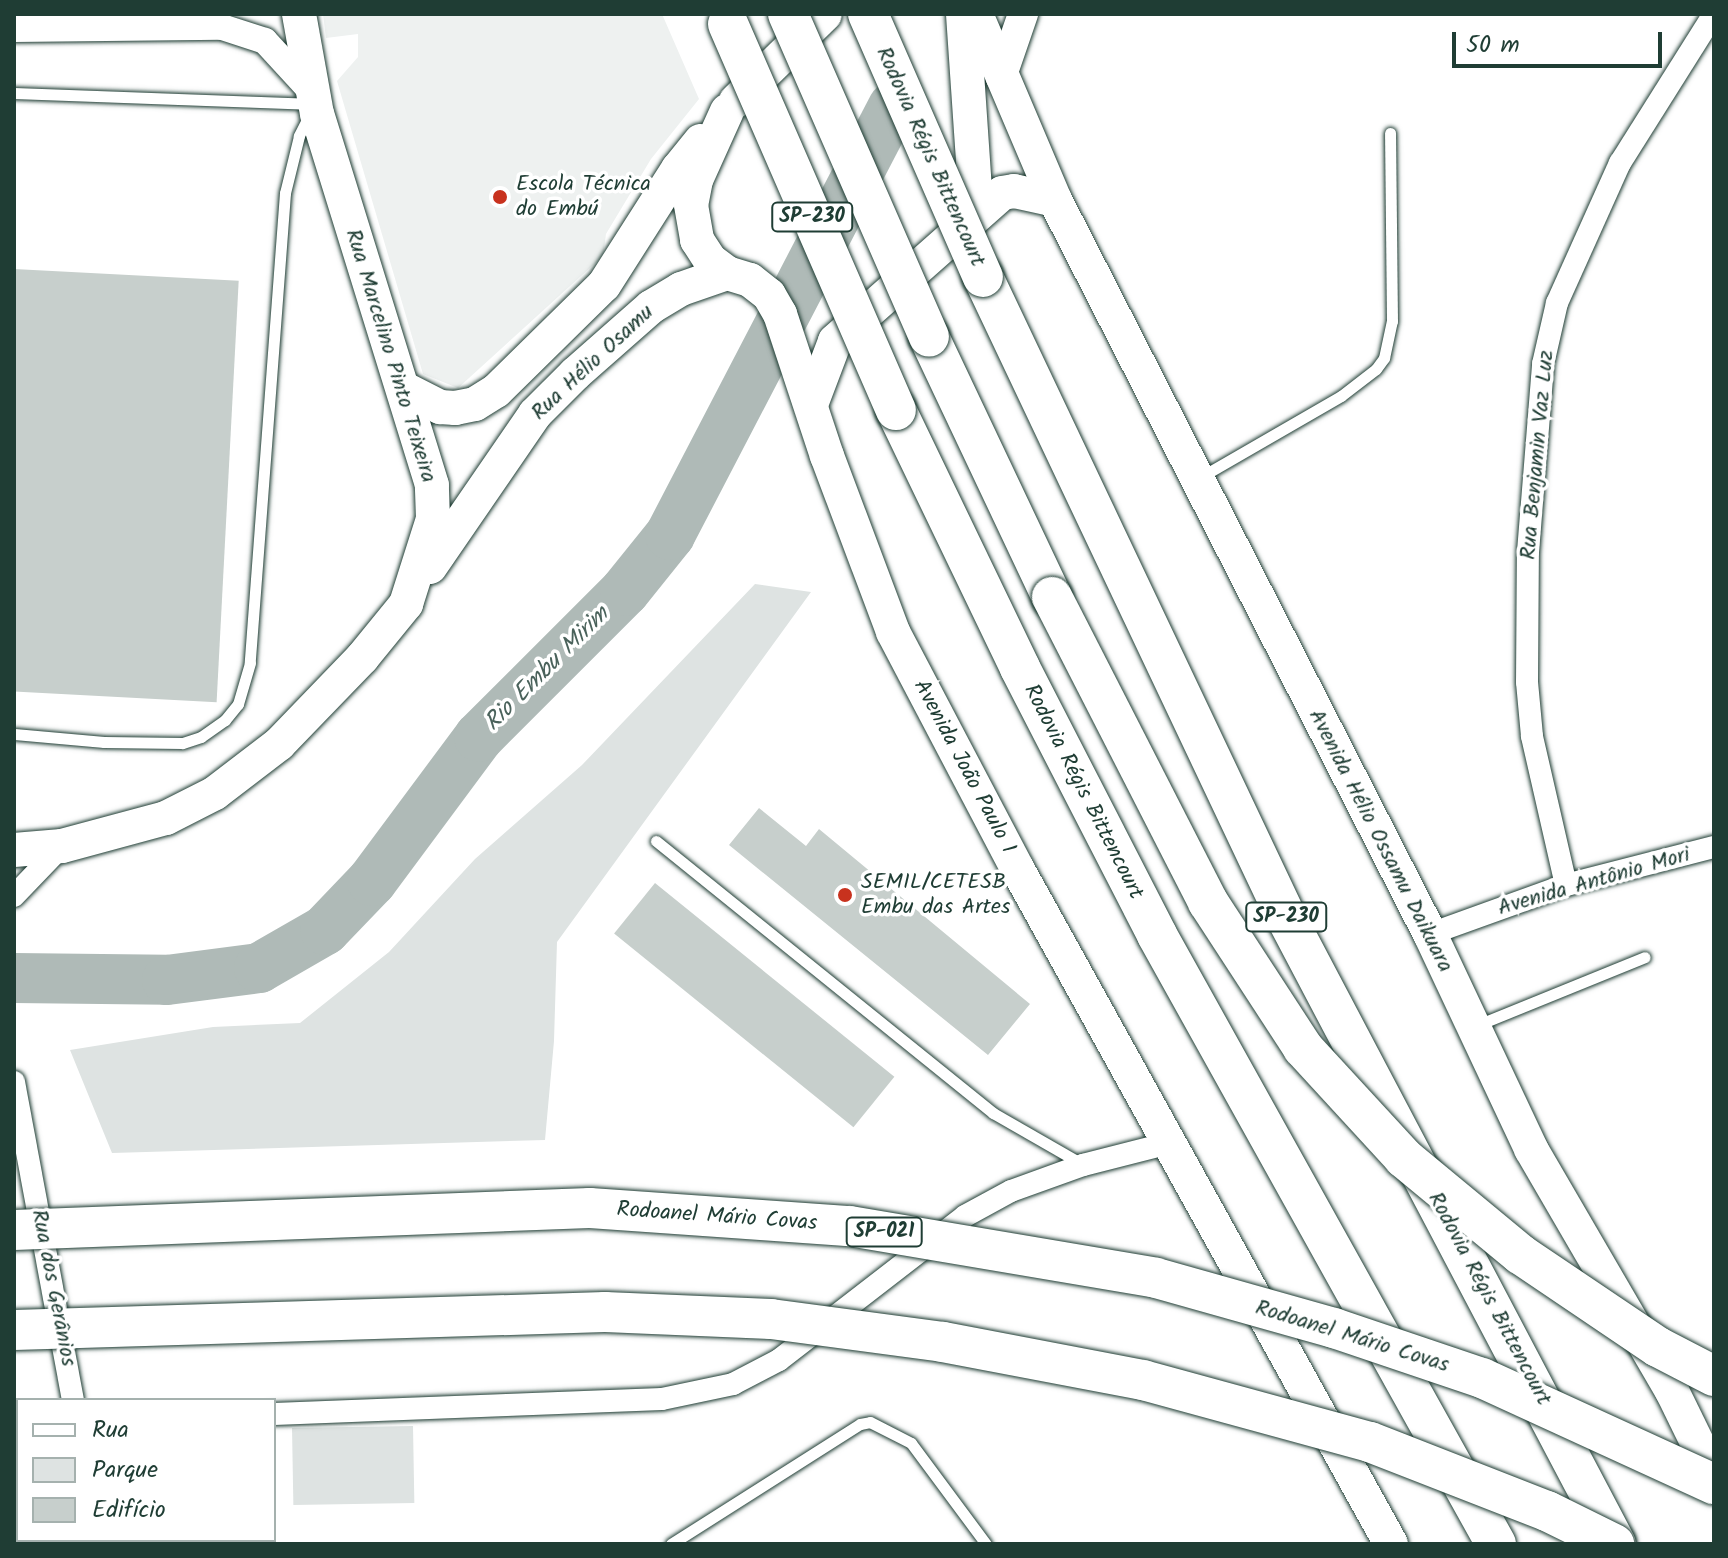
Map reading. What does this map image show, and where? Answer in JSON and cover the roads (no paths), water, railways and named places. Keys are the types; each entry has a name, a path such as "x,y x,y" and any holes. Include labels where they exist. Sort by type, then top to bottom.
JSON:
{"highway":[{"path":"788,14 929,337 1052,597 1208,902 1303,1048 1404,1158 1520,1254 1658,1347 1714,1376"},
{"name":"Rodovia Régis Bittencourt","path":"868,14 983,277 1287,919 1615,1544"},
{"name":"Rodovia Régis Bittencourt","path":"726,19 896,410 1020,668 1157,935 1496,1544"},
{"name":"Rodoanel Mário Covas","path":"14,1230 590,1208 850,1226 1156,1278 1334,1328 1482,1378 1714,1484"},
{"path":"14,1330 605,1312 771,1319 943,1342 1143,1380 1370,1442 1547,1511 1615,1544"}],"main road":[{"path":"273,14 305,50"},
{"name":"Rua Marcelino Pinto Teixeira","path":"14,850 62,846 166,818 215,793 279,744 362,658 406,604 433,519 432,485 313,98 299,14"},
{"name":"Rua Hélio Osamu","path":"403,388 440,407 455,408 475,404 496,391 604,285 678,169 727,111 825,14"},
{"path":"963,14 975,189"},
{"name":"Avenida Hélio Ossamu Daikuara","path":"976,14 1055,200 1195,480 1430,934 1531,1149 1672,1391 1714,1477"},
{"path":"967,227 1001,78 1023,14"},
{"name":"Avenida João Paulo I","path":"727,111 696,180 691,205 697,240 710,260 727,273 750,280 769,295 812,402 827,456 893,632 1018,870 1391,1544"},
{"path":"812,402 835,341 1007,190 1055,200"},
{"name":"Rua Hélio Osamu","path":"406,604 491,473 535,414 651,307 681,289 727,273"},
{"path":"788,341 835,341"}],"street":[{"name":"Rua Benjamin Vaz Luz","path":"1566,885 1532,736 1527,682 1528,552 1543,364 1557,303 1620,163 1714,14"},
{"path":"14,29 222,27 265,41 313,98"},
{"path":"14,896 62,846"},
{"name":"Avenida Antônio Mori","path":"1430,934 1566,885 1714,847"},
{"name":"Rua dos Gerânios","path":"14,1082 73,1398"},
{"path":"276,1414 662,1399 733,1384 779,1360 965,1216 1011,1191 1083,1165 1169,1143"}],"lane":[{"path":"14,93 313,98 299,136 285,193 247,685 238,704 225,720 201,737 182,743 104,742 14,734"},
{"path":"1195,480 1341,396 1376,369 1384,358 1392,321 1390,133"},
{"path":"656,841 993,1113 1083,1165"},
{"path":"1473,1027 1645,957"},
{"path":"671,1544 860,1424 870,1422 911,1443 986,1544"}],"waterway":[{"name":"Rio Embu Mirim","path":"14,978 167,980 259,968 325,930 372,881 479,737 625,591 670,535 893,107"}],"place":[{"name":"Escola Técnica do Embú","path":"500,197"},
{"name":"SEMIL/CETESB Embu das Artes","path":"845,895"}]}
